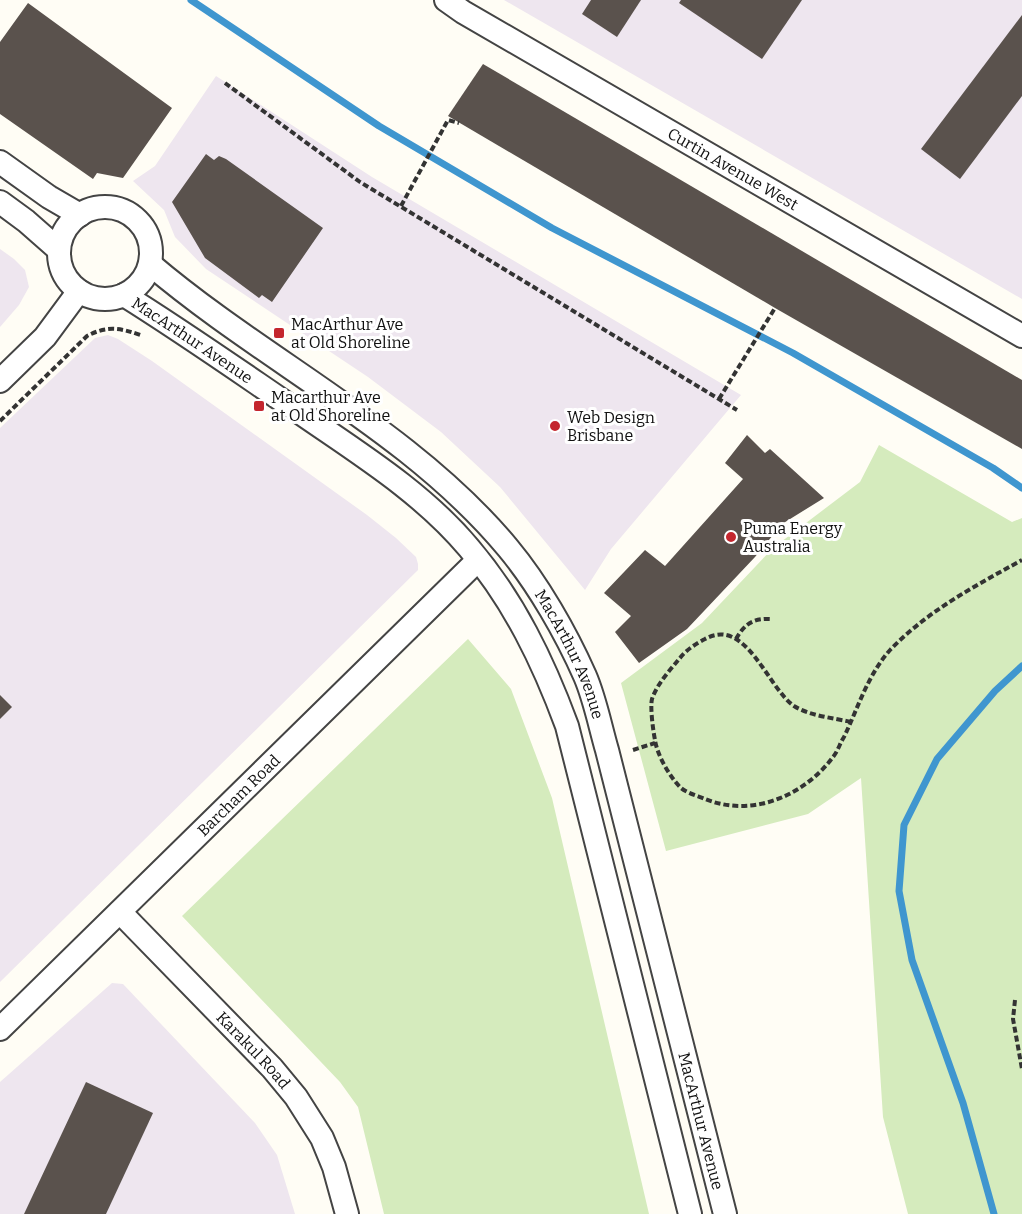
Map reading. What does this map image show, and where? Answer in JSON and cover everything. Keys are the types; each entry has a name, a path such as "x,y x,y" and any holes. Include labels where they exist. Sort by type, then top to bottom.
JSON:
{"street":[{"name":"Curtin Avenue West","path":"446,0 1022,336"},
{"path":"0,162 49,197 80,215"},
{"path":"0,202 26,220 59,250"},
{"path":"110,207 125,212 138,221 147,234 151,249 150,264 140,282 124,295 109,299 93,297 79,291 68,280 61,266 59,250 66,231 80,215 94,209 110,207"},
{"name":"MacArthur Avenue","path":"150,264 184,293 390,439 435,474 502,540 540,590 586,677 607,750 725,1214"},
{"path":"0,381 45,337 79,291"},
{"name":"MacArthur Avenue","path":"124,295 376,465 429,508 468,547 507,598 530,638 552,685 567,726 690,1214"},
{"name":"Barcham Road","path":"0,1029 478,560"},
{"name":"Karakul Road","path":"120,912 272,1068 297,1097 322,1138 334,1167 347,1214"}],"path":[{"path":"225,83 360,182 737,410"},
{"path":"401,206 448,120 459,123"},
{"path":"719,399 775,308"},
{"path":"0,421 87,336 99,330 124,329 150,338 164,320"},
{"path":"851,722 812,713 794,706 766,675 744,644 730,635 715,634 700,641 683,654 663,679 651,700 655,743 666,767 681,789 707,800 734,807 761,805 786,797 808,783 834,757 851,722 876,669 891,650 945,603 1022,560"},
{"path":"736,639 741,629 752,621 760,618 772,619"},
{"path":"633,750 655,743"},
{"path":"1015,1000 1013,1019 1022,1069"}],"shaded area":[{"path":"504,0 1022,0 1022,299"},
{"path":"216,76 372,177 741,395 611,549 585,590 500,487 441,432 368,377 206,269 175,237 164,210 133,181 155,166"},
{"path":"0,249 25,270 29,287 19,305 0,327"},
{"path":"108,335 152,361 367,515 416,557 418,570 0,982 0,428 95,338"},
{"path":"112,983 123,984 255,1123 277,1155 295,1214 0,1214 0,1082"}],"green space":[{"path":"879,445 1012,522 1022,518 1022,1214 908,1214 883,1117 861,778 808,814 666,851 621,683 702,623 773,548 860,482"},
{"path":"468,639 511,689 552,798 649,1214 384,1214 358,1107 340,1082 182,916"}],"building":[{"path":"591,0 641,0 617,37 582,14"},
{"path":"681,0 802,0 762,59 679,3"},
{"path":"28,3 172,108 123,178 97,173 93,179 0,114 0,42"},
{"path":"1022,15 1022,96 960,179 921,149"},
{"path":"483,64 1022,380 1022,449 775,308 448,116"},
{"path":"206,154 214,160 219,156 226,159 323,228 272,302 262,295 259,298 205,258 172,202"},
{"name":"Puma Energy Australia","path":"747,435 765,453 770,449 824,498 782,524 755,557 687,629 639,663 615,632 631,616 604,593 645,550 665,566 743,479 725,463"},
{"path":"0,695 12,707 0,719"},
{"path":"86,1082 153,1113 106,1214 24,1214"}],"waterway":[{"path":"191,0 379,126 552,228 793,353 993,468 1022,488"},
{"path":"994,1214 963,1103 912,960 899,891 904,825 937,759 995,691 1022,666"}],"place":[{"name":"MacArthur Ave at Old Shoreline","path":"279,333"},
{"name":"Macarthur Ave at Old Shoreline","path":"259,406"},
{"name":"Web Design Brisbane","path":"555,426"},
{"name":"Puma Energy Australia","path":"731,537"}]}
